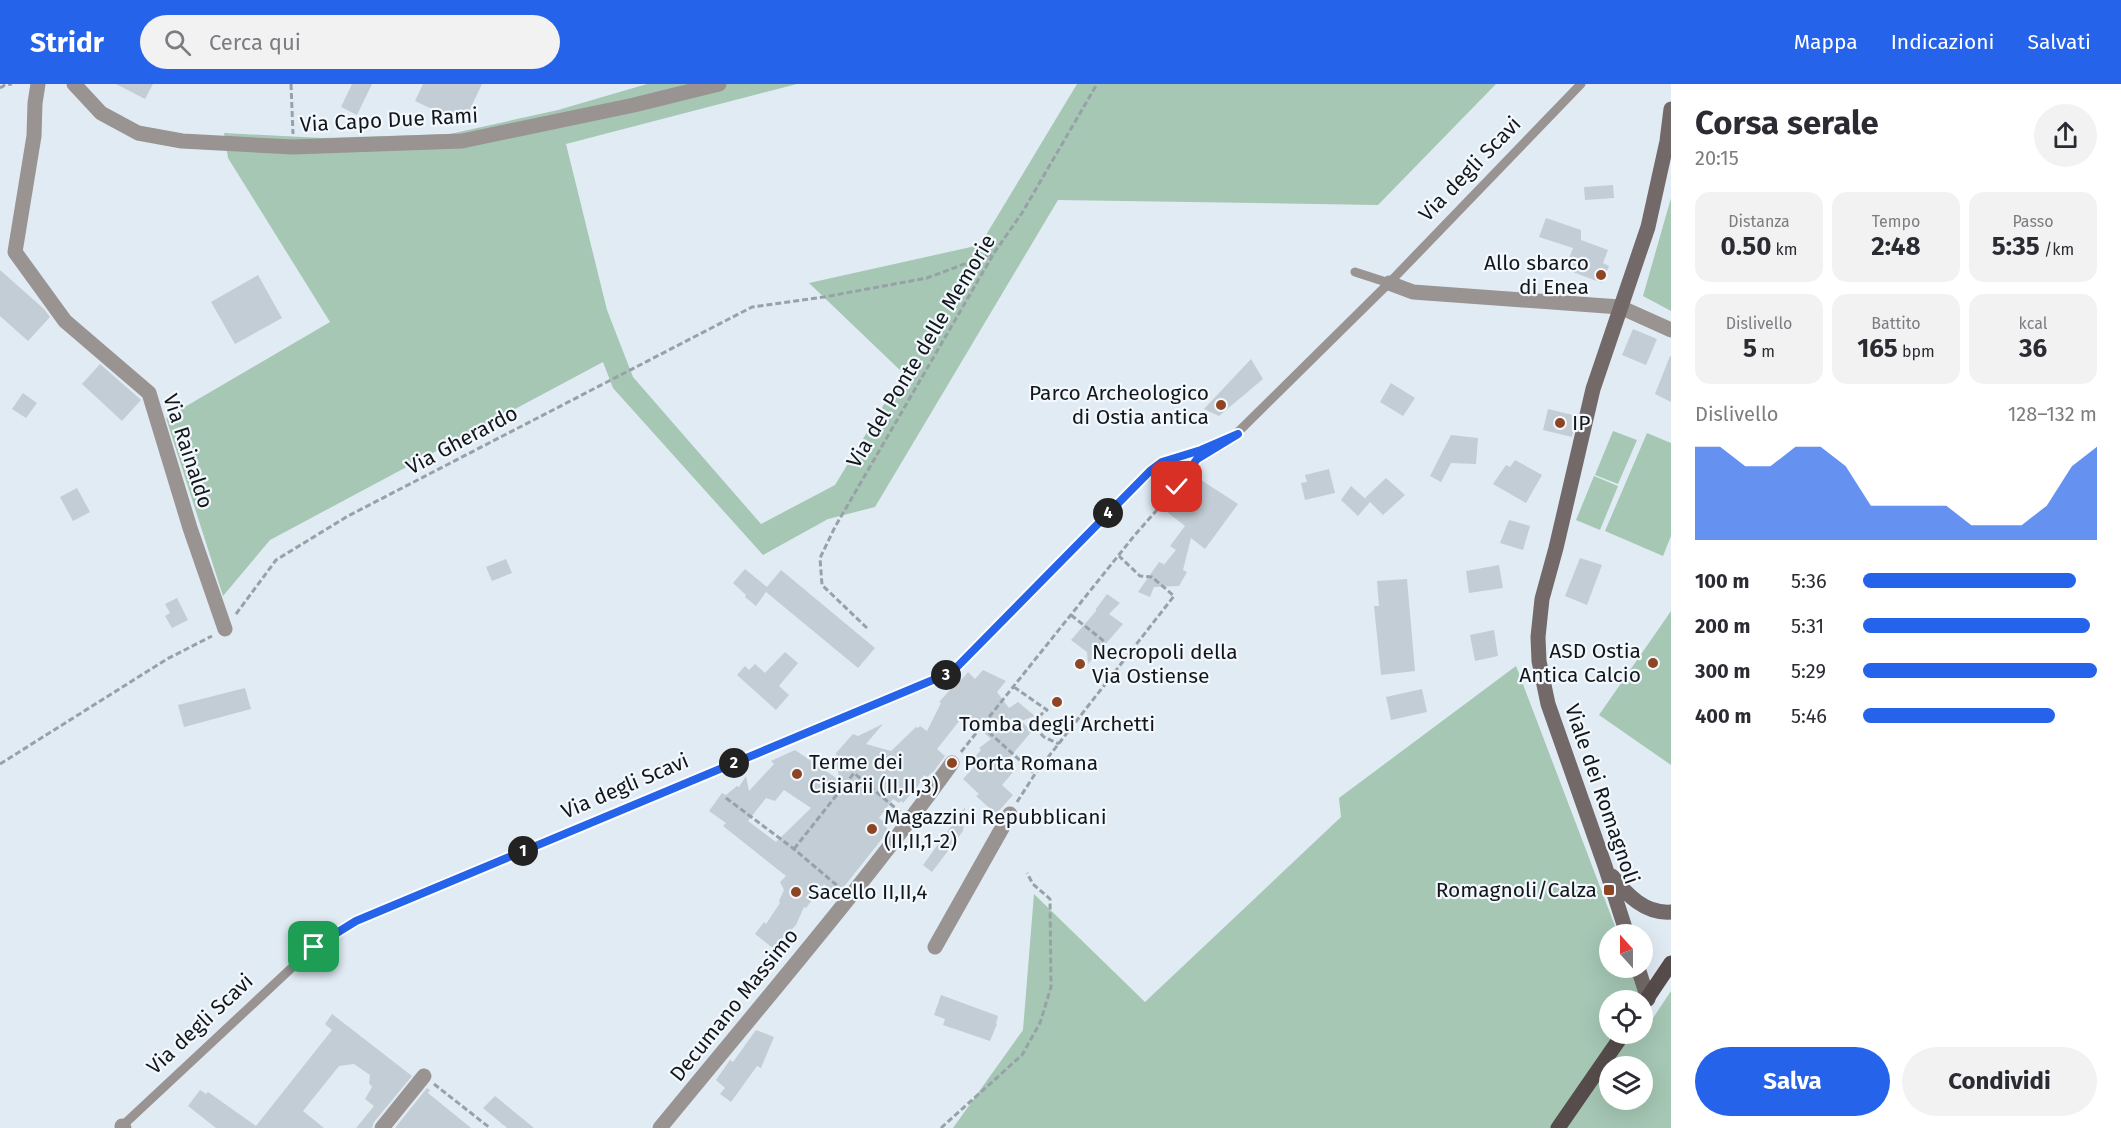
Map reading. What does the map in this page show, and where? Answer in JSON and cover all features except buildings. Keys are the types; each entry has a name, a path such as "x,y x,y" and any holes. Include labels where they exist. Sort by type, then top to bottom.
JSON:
{"main road":[{"name":"Viale dei Romagnoli","path":"1624,924 1548,704 1539,661 1538,637 1542,599 1593,388 1652,210 1667,141 1671,109"},
{"path":"1605,866 1636,901 1650,909 1671,912"},
{"path":"1653,991 1671,963"},
{"path":"1558,1128 1616,1044"}],"street":[{"name":"Via Rainaldo","path":"38,84 34,136 15,252 65,321 149,393 190,528 225,629"},
{"name":"Via Capo Due Rami","path":"74,84 101,113 138,133 182,141 293,147 462,141 634,105 719,84"},
{"path":"1389,283 1413,292 1620,307 1671,330"},
{"name":"Decumano Massimo","path":"660,1128 910,821 952,763"},
{"path":"935,947 1010,814"},
{"path":"382,1128 424,1076"}],"lane":[{"name":"Via degli Scavi","path":"1177,487 1197,459 1238,434 1389,283 1581,84"},
{"path":"1354,272 1389,283"},
{"name":"Via degli Scavi","path":"122,1127 314,947 356,921 952,672 1150,471 1162,462 1201,450 1238,434"}],"path":[{"path":"0,88 12,84"},
{"path":"291,84 293,147"},
{"name":"Via del Ponte delle Memorie","path":"867,628 822,585 820,558 834,526 994,253 1022,213 1097,84"},
{"name":"Via Gherardo","path":"0,764 167,659 225,629 276,560 285,554 348,516 752,307 824,297 927,278 994,253"},
{"path":"952,763 1118,556 1177,487"},
{"path":"1010,814 1035,774 1174,596 1152,577 1140,576 1118,556"},
{"path":"1071,615 1105,642"},
{"path":"1014,687 1047,710 1035,719 1036,729 1044,737 1059,744"},
{"path":"982,726 1035,774"},
{"path":"794,849 854,773 910,821"},
{"path":"726,798 794,849 850,896"},
{"path":"940,1128 1022,1055 1040,1023 1051,987 1050,899 1033,884 1027,873"},
{"path":"424,1076 490,1128"}],"green space":[{"path":"647,84 797,84 566,144 607,310 633,377 761,524 835,485 903,373 809,283 980,245 1077,84 1496,84 1378,205 1058,200 875,507 828,519 763,555 613,388 603,362 270,540 223,596 166,418 330,322 228,158 224,133 322,138 450,134 558,110"},
{"path":"1671,198 1671,311 1643,296"},
{"path":"1613,431 1637,440 1618,484 1595,475"},
{"path":"1647,433 1671,443 1671,536 1663,556 1605,531"},
{"path":"1594,476 1618,486 1600,530 1576,520"},
{"name":"ASD Ostia Antica Calcio","path":"1671,611 1671,765 1599,715"},
{"path":"1516,666 1614,924 1599,924 1599,978 1634,978 1639,990 1599,990 1599,1044 1653,1044 1653,1018 1671,991 1671,1128 953,1128 1023,1030 1034,894 1145,1002 1341,817 1339,798"}],"place":[{"name":"Allo sbarco di Enea","path":"1601,275"},
{"name":"Parco Archeologico di Ostia antica","path":"1221,405"},
{"name":"IP","path":"1560,423"},
{"name":"ASD Ostia Antica Calcio","path":"1653,663"},
{"name":"Necropoli della Via Ostiense","path":"1080,664"},
{"name":"Tomba degli Archetti","path":"1057,702"},
{"name":"Porta Romana","path":"952,763"},
{"name":"Terme dei Cisiarii (II,II,3)","path":"797,774"},
{"name":"Magazzini Repubblicani (II,II,1-2)","path":"872,829"},
{"name":"Romagnoli/Calza","path":"1609,890"},
{"name":"Sacello II,II,4","path":"796,892"}],"route":[{"path":"314,947 356,921 952,672 1150,471 1162,462 1201,450 1238,434 1197,459 1177,487"}]}
